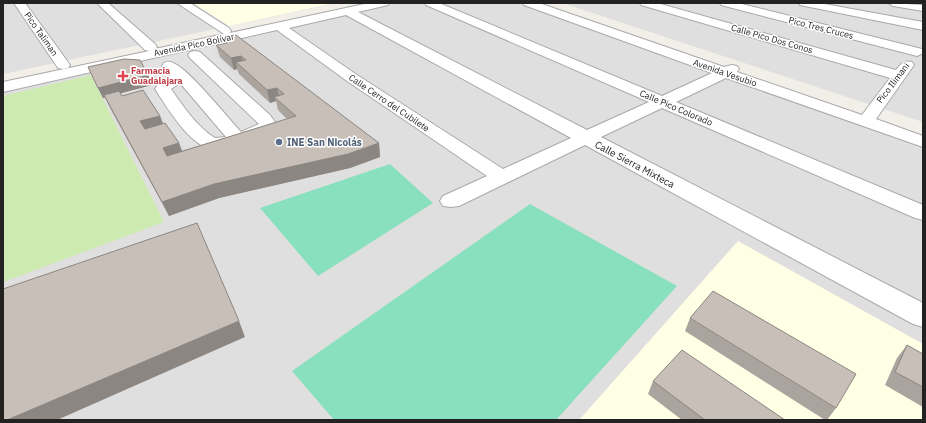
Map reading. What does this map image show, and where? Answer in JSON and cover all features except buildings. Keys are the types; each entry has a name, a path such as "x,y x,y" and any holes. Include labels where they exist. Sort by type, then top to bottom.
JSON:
{"street":[{"path":"16,5 36,3"},
{"path":"102,3 150,46"},
{"path":"182,3 225,31"},
{"name":"Avenida Pico Bolívar","path":"3,79 225,31 351,7 384,3"},
{"name":"Calle Pico Colorado","path":"430,3 921,210"},
{"name":"Avenida Vesubio","path":"528,3 868,117 923,142"},
{"name":"Avenida Vesubio","path":"549,3 730,70"},
{"name":"Calle Pico Dos Conos","path":"645,3 899,76"},
{"name":"Pico Tres Cruces","path":"725,3 920,49"},
{"path":"804,3 923,26"},
{"path":"893,3 923,8"},
{"name":"Pico Taliman","path":"16,5 63,65"},
{"name":"Avenida Pico Bolívar","path":"3,87 206,43 351,7"},
{"name":"Calle Sierra Mixteca","path":"351,7 585,138 923,316"},
{"name":"Calle Cerro del Cubilete","path":"279,26 352,78 501,177"},
{"path":"120,62 167,64 195,55 206,43"},
{"name":"Pico Ilimani","path":"868,117 920,49"},
{"path":"181,76 164,86 163,89 197,134 210,144 238,139 264,129 268,124 195,55"},
{"path":"167,64 181,76 238,139"},
{"path":"451,201 730,70"},
{"name":"Avenida Vesubio","path":"868,117 923,129"}],"shaded area":[{"path":"3,3 337,3 3,74"},
{"path":"193,3 335,3 229,26"},
{"path":"396,3 518,3 923,147 923,420 3,420 3,92"},
{"path":"562,3 923,3 923,122"},
{"path":"233,41 238,45 212,52 286,132 195,162 147,96 164,82 142,62"},
{"path":"738,241 923,344 923,420 579,420"}],"green space":[{"path":"91,75 164,222 3,282 3,96"},
{"path":"390,164 433,203 318,276 260,208"},
{"path":"530,204 677,286 556,420 334,420 292,371"}],"place":[{"name":"Farmacia Guadalajara","path":"123,76"},
{"name":"INE San Nicolás","path":"279,142"}]}
